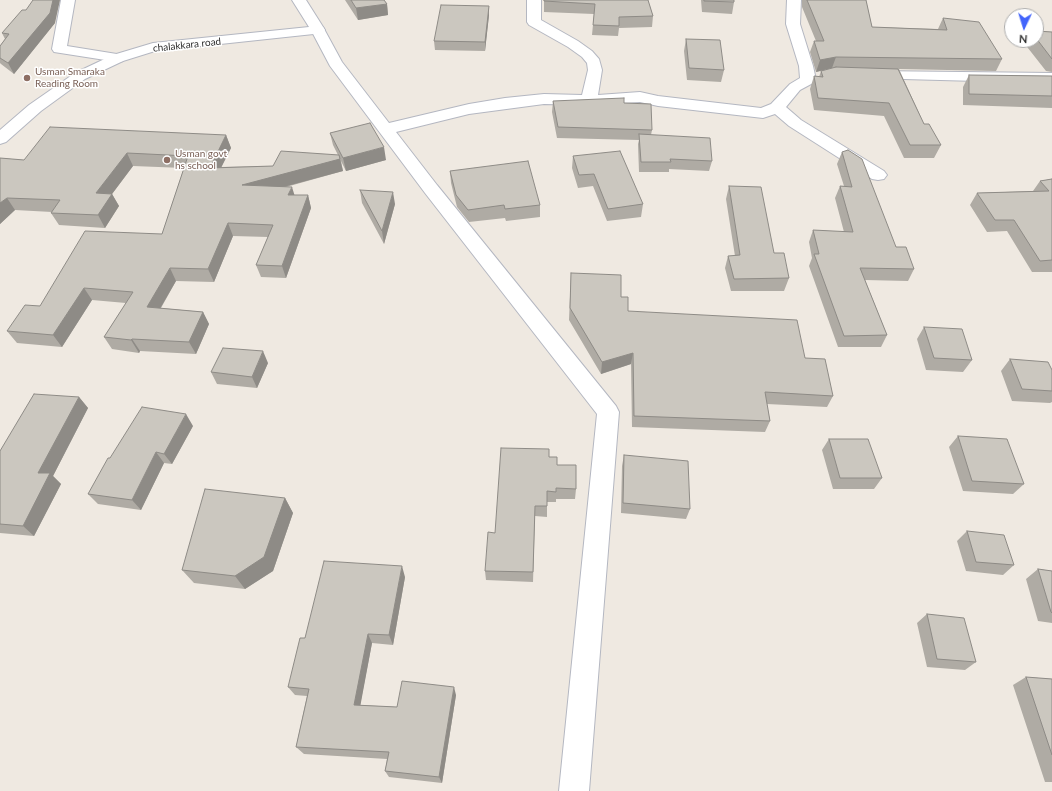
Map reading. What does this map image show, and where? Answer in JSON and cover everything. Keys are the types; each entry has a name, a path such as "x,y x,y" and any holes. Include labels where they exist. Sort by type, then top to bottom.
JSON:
{"street":[{"path":"68,0 59,49 118,58"},
{"path":"299,0 318,30 334,63 386,129 430,189 608,412 574,791"},
{"path":"534,0 534,22 573,44 594,62 595,70 589,100"},
{"path":"386,129 505,102 544,99 589,100 640,97 658,101 763,113 777,107 795,87 814,79 806,66 793,24 794,0"},
{"name":"chalakkara road","path":"0,139 35,108 80,76 118,58 160,46 318,30"},
{"path":"857,75 1052,78"},
{"path":"777,107 795,123 878,175"}],"building":[{"path":"33,0 53,0 50,13 8,63 0,58 0,46 9,34 2,33 22,10 26,10"},
{"path":"351,0 384,0 387,4 356,8"},
{"path":"544,0 648,0 653,16 619,17 619,26 593,25 595,4"},
{"path":"734,0 734,2 704,1"},
{"path":"807,0 866,0 872,27 947,30 943,18 979,22 1002,59 836,57 820,60 814,41 824,41"},
{"path":"441,5 489,6 485,42 434,41"},
{"path":"1044,32 1052,32 1052,59 1044,48"},
{"path":"686,39 720,40 724,70 689,68"},
{"path":"836,67 898,69 924,124 929,124 941,145 910,145 889,103 818,98 814,76 823,77 821,71"},
{"path":"969,75 1052,76 1052,96 969,94"},
{"path":"624,98 624,103 651,104 652,130 558,127 553,101"},
{"path":"370,123 384,147 343,158 330,133"},
{"path":"50,127 226,135 210,168 273,166 281,151 339,155 340,159 242,185 292,187 288,195 308,195 282,266 256,265 273,225 228,223 208,269 170,268 147,307 203,312 189,342 131,340 104,337 133,292 84,288 53,335 7,331 25,305 40,306 85,231 162,234 188,156 127,153 96,193 112,194 98,215 51,213 60,200 7,198 0,203 0,158 24,160"},
{"path":"639,134 710,138 712,161 670,159 671,162 641,162"},
{"path":"848,150 862,159 896,247 906,247 914,269 860,268 887,335 844,336 814,254 819,254 813,230 853,232 840,186 852,187 842,152"},
{"path":"620,151 643,204 608,209 594,174 579,175 573,156"},
{"path":"528,161 540,205 505,209 504,205 468,210 456,195 450,171"},
{"path":"1052,179 1052,260 1040,261 1014,220 995,220 977,193 1049,191 1040,181"},
{"path":"729,186 761,187 774,253 784,253 789,278 734,279 728,256 740,255"},
{"path":"360,190 393,192 382,231"},
{"path":"571,273 621,275 621,297 628,297 628,311 797,320 805,358 825,359 833,396 765,392 770,421 634,416 633,353 602,362 570,308"},
{"path":"924,327 962,329 972,360 934,358"},
{"path":"223,348 263,351 252,377 211,372"},
{"path":"1010,359 1048,362 1052,370 1052,391 1022,389"},
{"path":"34,394 79,397 38,473 50,473 23,526 0,524 0,451"},
{"path":"142,407 186,414 164,454 156,452 132,500 88,494 108,458 110,458"},
{"path":"958,436 1007,439 1024,484 972,481"},
{"path":"829,439 868,439 882,478 840,478"},
{"path":"501,448 549,449 549,457 557,457 557,465 576,465 576,489 556,488 556,492 547,491 547,506 535,506 533,572 485,571 488,532 495,533"},
{"path":"624,455 688,461 690,509 623,503"},
{"path":"205,489 285,498 264,557 235,576 182,570"},
{"path":"967,531 1004,535 1014,565 976,562"},
{"path":"324,561 402,566 389,635 368,634 354,705 397,707 402,681 454,687 439,777 385,771 389,752 296,747 309,689 288,687 300,638 305,638"},
{"path":"1038,569 1052,571 1052,613 1051,612"},
{"path":"927,614 964,618 976,662 937,659"},
{"path":"1026,677 1052,679 1052,755"}],"place":[{"name":"Usman Smaraka Reading Room","path":"27,78"},
{"name":"Usman govt hs school","path":"167,160"}]}
